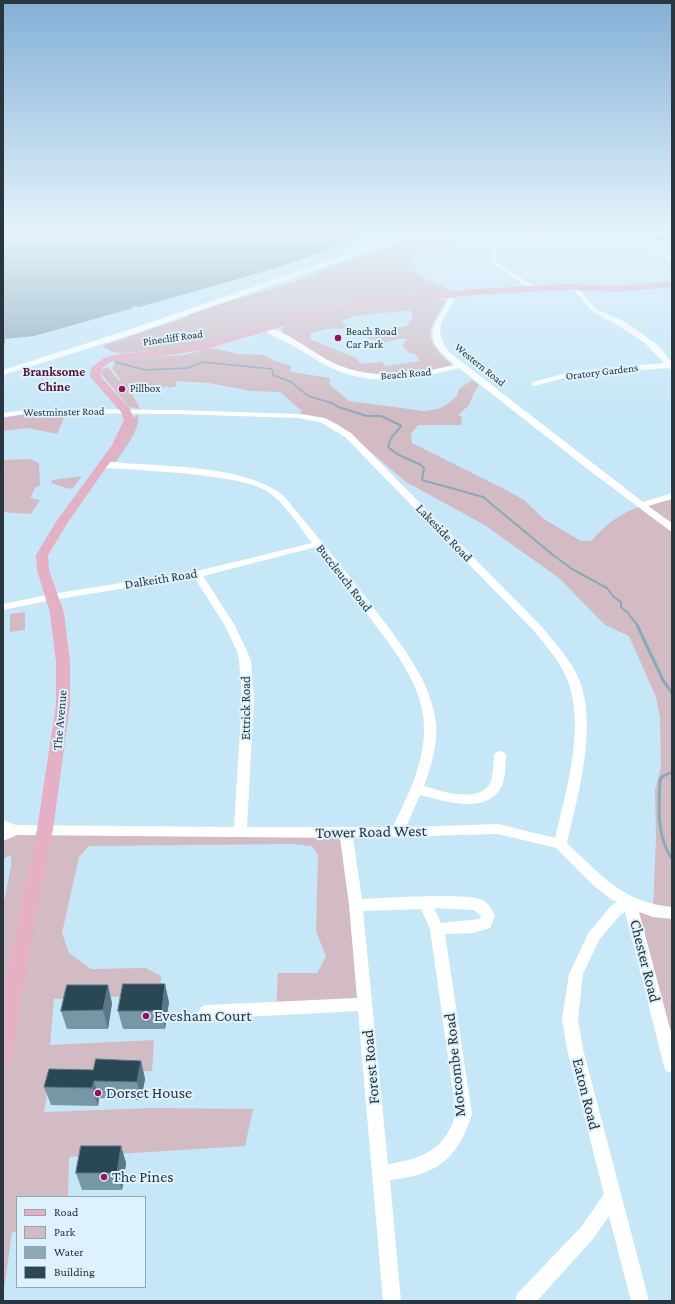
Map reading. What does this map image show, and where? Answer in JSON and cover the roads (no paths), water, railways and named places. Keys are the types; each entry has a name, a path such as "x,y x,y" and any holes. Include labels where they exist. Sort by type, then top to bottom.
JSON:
{"main road":[{"path":"449,295 463,294"},
{"name":"Pinecliff Road","path":"126,411 96,378 95,374 97,367 105,362 126,356 166,353 192,349 339,308 385,301 449,295"},
{"name":"The Avenue","path":"3,1052 14,986 45,830 64,705 63,662 57,613 43,570 42,555 62,522 104,465 128,424 129,416 126,411"}],"street":[{"path":"3,373 237,294"},
{"path":"580,294 594,310 622,324 648,341 671,366"},
{"name":"Western Road","path":"449,295 452,299 435,328 435,339 446,354 459,366 672,528"},
{"name":"Beach Road","path":"267,329 291,340 330,365 355,374 387,378 407,376 459,366"},
{"name":"Oratory Gardens","path":"535,384 575,373 671,366"},
{"name":"Westminster Road","path":"3,415 42,410 126,411"},
{"name":"Lakeside Road","path":"126,411 298,416 322,420 348,435 538,629 554,649 573,680 581,707 581,732 572,791 560,844"},
{"name":"Buccleuch Road","path":"104,465 179,470 231,477 258,485 277,493 362,598 407,661 419,684 426,708 430,732 426,756 416,789 398,831"},
{"path":"641,505 672,496"},
{"name":"Dalkeith Road","path":"3,607 52,597 197,574 318,544"},
{"name":"Ettrick Road","path":"197,574 229,624 242,651 245,661 248,698 240,832"},
{"path":"416,789 466,800 482,799 493,790 499,772 500,755"},
{"name":"Tower Road West","path":"7,831 45,830 346,833 498,829 560,844"},
{"name":"Forest Road","path":"346,833 356,905 392,1301"},
{"path":"560,844 598,881 617,896 653,911 672,914"},
{"path":"356,905 452,902 477,904 485,910 488,916 485,924 476,927 437,929"},
{"name":"Chester Road","path":"630,902 672,1066"},
{"name":"Eaton Road","path":"630,902 616,910 594,936 576,974 570,1019 575,1049 640,1301"},
{"name":"Motcombe Road","path":"381,1174 405,1171 432,1162 445,1152 455,1138 461,1128 464,1114 437,929 425,903"},
{"path":"206,1012 365,1004"},
{"path":"524,1301 587,1233 612,1197"}],"water":[{"path":"3,294 186,294 140,307 134,306 130,309 34,336 5,339 5,343 3,345"}],"waterway":[{"path":"115,362 145,370 188,368 203,362 272,369 273,375 291,382 308,396 331,403"},
{"path":"331,403 338,407 367,416 381,416 400,425 401,426 391,438 388,447 397,454 421,465 424,468 422,480 483,497 572,569 607,588 614,597 621,602 621,607 628,613 638,626"},
{"path":"637,625 663,680 672,693"},
{"path":"672,772 663,776 660,780 659,811 663,840 672,859"}],"place":[{"name":"Beach Road Car Park","path":"338,338"},
{"name":"Pillbox","path":"122,389"},
{"name":"Evesham Court","path":"146,1016"},
{"name":"Dorset House","path":"98,1093"},
{"name":"The Pines","path":"104,1177"}],"district":[{"name":"Branksome Chine","path":"54,380"}]}
